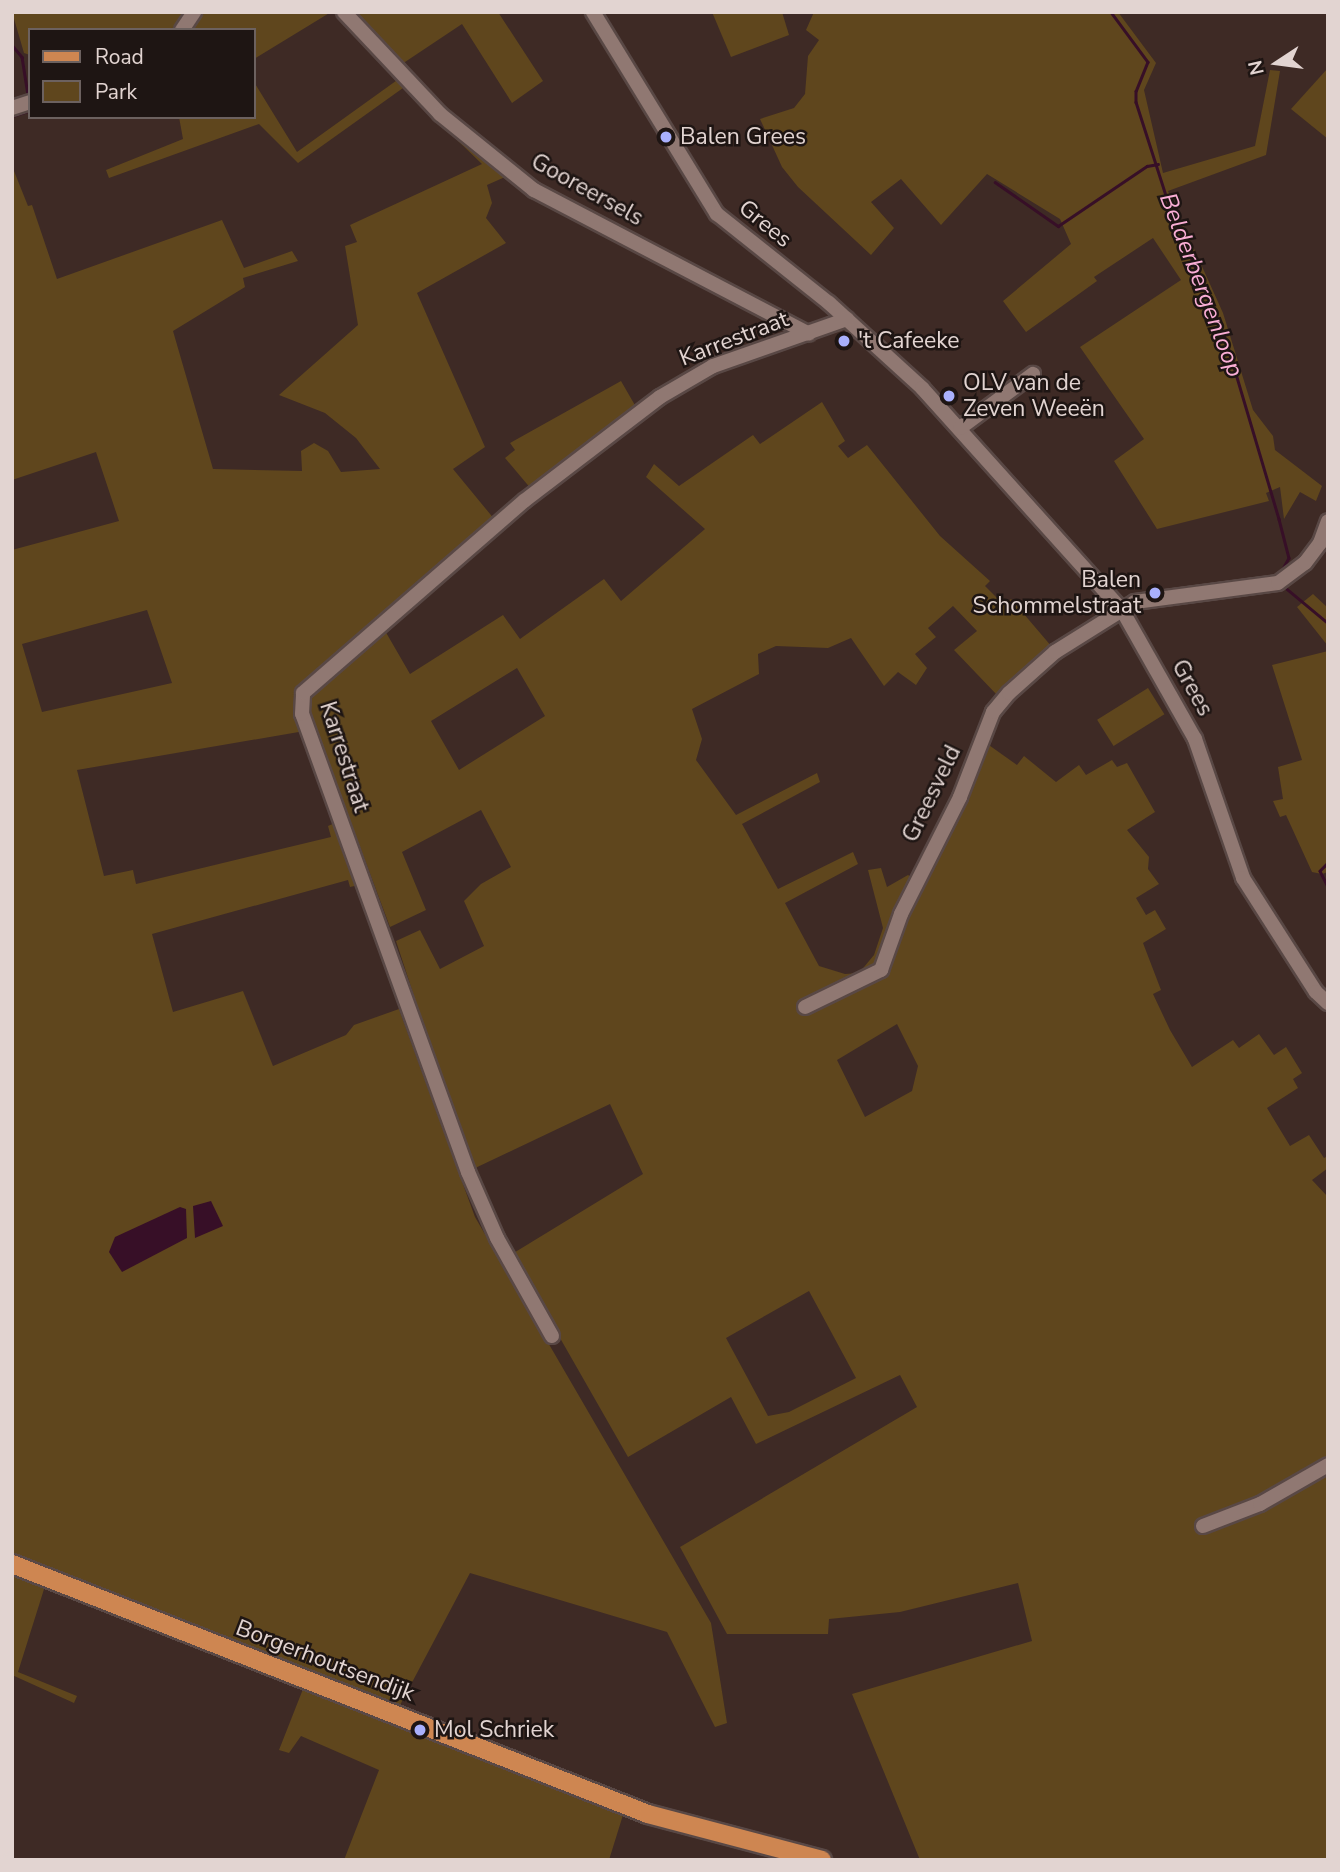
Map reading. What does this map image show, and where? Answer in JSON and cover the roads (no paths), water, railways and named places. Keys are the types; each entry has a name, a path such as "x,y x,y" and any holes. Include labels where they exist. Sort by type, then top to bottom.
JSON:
{"main road":[{"name":"Borgerhoutsendijk","path":"12,1564 648,1814 822,1860"}],"street":[{"path":"183,28 194,12"},
{"name":"Gooreersels","path":"344,12 440,114 534,190 809,334"},
{"name":"Grees","path":"593,12 717,214 847,319 960,428 1122,610 1195,739 1243,878 1316,992 1328,1003"},
{"name":"Karrestraat","path":"552,1336 496,1238 468,1172 300,703 310,684 614,428 696,374 847,319"},
{"path":"960,428 1033,374"},
{"path":"1324,547 1328,521"},
{"name":"Greesveld","path":"805,1007 881,970 920,871 960,797 1001,701 1042,662 1122,610 1144,599 1278,583 1324,547"},
{"path":"1203,1526 1260,1504 1328,1465"}],"waterway":[{"name":"Belderbergenloop","path":"1111,12 1148,62 1136,91 1136,102 1169,205 1226,340 1289,558 1283,569"},
{"path":"12,45 22,57 28,95"},
{"path":"12,116 28,111"},
{"path":"995,182 1058,226 1147,166 1158,164"},
{"name":"Belderbergenloop","path":"1287,589 1328,623"},
{"name":"Belderbergenloop","path":"1328,863 1320,871 1328,887"}],"place":[{"name":"Balen Grees","path":"666,137"},
{"name":"'t Cafeeke","path":"844,341"},
{"name":"OLV van de Zeven Weeën","path":"949,396"},
{"name":"Balen Schommelstraat","path":"1155,593"},
{"name":"Mol Schriek","path":"420,1730"}]}
